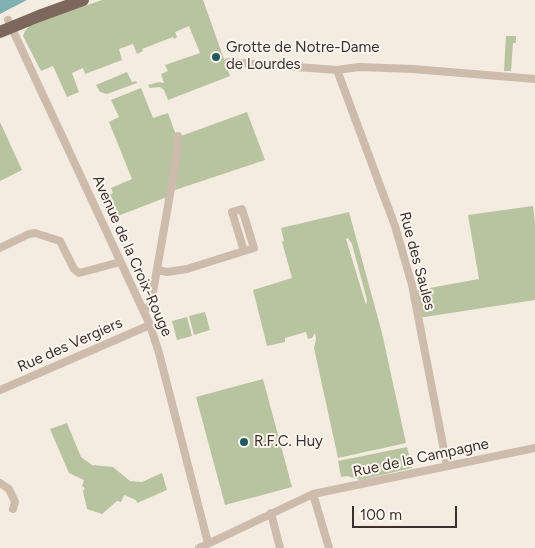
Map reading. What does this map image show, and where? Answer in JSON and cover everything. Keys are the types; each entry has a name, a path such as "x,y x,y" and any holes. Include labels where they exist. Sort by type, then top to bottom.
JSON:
{"main road":[{"path":"5,25 59,0"},
{"path":"5,25 83,0"}],"street":[{"name":"Avenue de la Croix-Rouge","path":"5,25 90,193 150,325 208,543"},
{"path":"228,62 337,70 359,67 535,79"},
{"name":"Rue des Saules","path":"337,70 395,226 412,285 447,466"},
{"path":"144,311 150,305 152,298 177,154 178,136"},
{"path":"157,270 167,272 187,269 254,248 242,209 232,212 244,251"},
{"path":"0,248 34,233 60,242 74,269 79,273 120,262"},
{"name":"Rue des Vergiers","path":"0,390 150,325"},
{"name":"Rue de la Campagne","path":"199,548 313,494 535,448"},
{"path":"0,483 9,489 15,502 13,509"},
{"path":"313,494 328,548"},
{"path":"271,513 280,548"}],"green space":[{"path":"102,0 203,0 230,76 168,100 164,90 160,87 150,88 148,85 159,82 164,83 161,74 168,71 165,65 200,53 189,26 175,32 177,37 174,39 173,37 142,49 143,51 137,54 133,44 119,49 122,60 85,74 83,68 72,73 79,92 67,97 53,66 41,71 23,36 30,25"},
{"path":"506,36 516,36 516,43 513,43 511,71 504,71"},
{"path":"127,72 132,82 136,81 137,83 107,94 100,92 96,85"},
{"path":"141,88 153,118 168,113 176,135 167,197 110,219 99,198 113,193 111,188 132,179 109,122 119,117 111,100"},
{"path":"247,112 265,160 175,190 181,136"},
{"path":"0,122 22,170 0,181"},
{"path":"533,206 535,223 535,300 418,318 413,291 479,279 468,215"},
{"path":"349,212 382,333 406,443 338,458 314,348 315,333 312,338 308,339 306,332 285,338 285,342 267,346 253,290 292,278 282,242 284,241 281,228","holes":["348,238 352,244 367,300 366,305 346,239"]},
{"path":"205,312 210,330 194,335 189,316"},
{"path":"187,317 192,336 177,340 172,321"},
{"name":"R.F.C. Huy","path":"263,379 292,487 225,505 196,397"},
{"path":"67,423 81,457 92,465 113,467 130,481 142,482 162,473 167,490 137,503 136,500 124,495 121,502 117,501 102,514 87,509 83,491 85,488 82,486 84,480 69,473 50,429"},
{"path":"407,447 412,468 360,480 347,476 341,477 338,461"}],"water":[{"path":"0,0 27,0 0,14"}],"place":[{"name":"Grotte de Notre-Dame de Lourdes","path":"216,57"},
{"name":"R.F.C. Huy","path":"244,442"}]}
